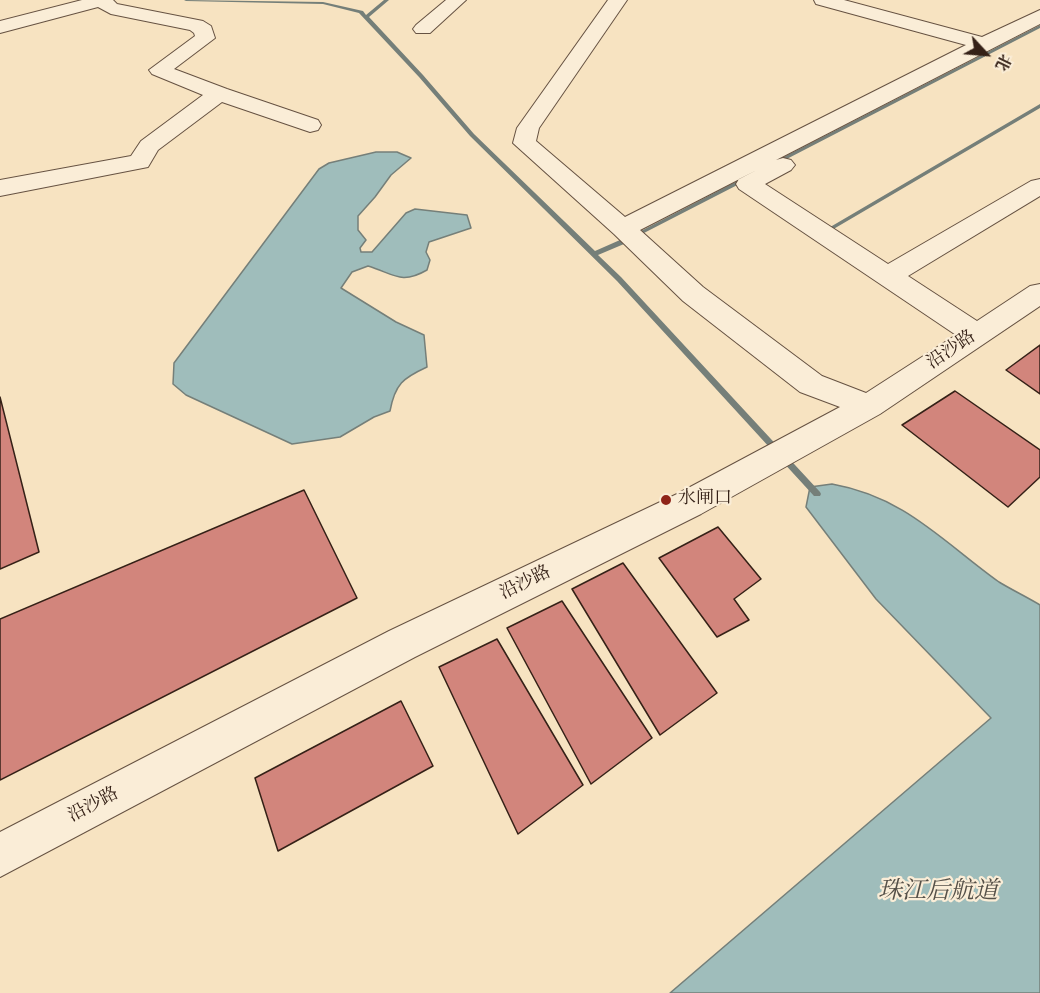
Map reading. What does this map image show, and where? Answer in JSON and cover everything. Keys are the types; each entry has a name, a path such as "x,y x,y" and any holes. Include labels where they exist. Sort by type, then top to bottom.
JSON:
{"street":[{"path":"0,27 102,0 111,8 196,25 204,30 205,38 159,70 219,94 310,125"},
{"path":"423,29 458,0"},
{"path":"618,0 528,128 524,143 623,228 693,294 811,384 869,406"},
{"path":"823,0 984,44"},
{"path":"623,228 1040,16"},
{"path":"977,335 748,184 1040,32"},
{"path":"0,188 140,162 149,146 219,94"},
{"path":"888,276 1040,186"},
{"name":"沿沙路","path":"0,855 402,644 689,504 869,406 1040,293"}],"water":[{"path":"376,152 397,152 411,158 391,175 358,216 358,230 366,240 360,248 361,252 372,252 406,213 415,209 467,215 471,228 429,242 426,252 430,260 427,270 410,277 398,277 368,266 352,272 341,288 396,322 424,335 427,367 401,383 390,411 374,417 340,437 292,444 186,395 173,384 174,363 319,169 329,163"},
{"name":"珠江后航道","path":"832,484 858,490 902,510 999,582 1040,605 1040,993 670,993 991,718 876,599 806,507 810,487"}],"building":[{"path":"1040,345 1040,394 1006,370"},
{"path":"955,391 1040,450 1040,477 1008,507 902,425"},
{"path":"0,397 39,552 0,569"},
{"path":"304,490 357,598 0,780 0,619"},
{"path":"718,527 761,579 734,599 749,620 717,637 659,558"},
{"path":"623,563 717,693 660,735 572,589"},
{"path":"562,601 652,738 591,784 507,628"},
{"path":"497,639 583,785 518,834 439,667"},
{"path":"401,701 433,766 278,851 255,778"}],"waterway":[{"path":"186,0 323,3 361,12 472,135 619,279 817,494"},
{"path":"366,17 387,0"},
{"path":"777,162 1040,26"},
{"path":"823,233 1040,106"},
{"path":"640,233 747,178"},
{"path":"594,254 622,242"}],"place":[{"name":"水闸口","path":"666,500"}]}
